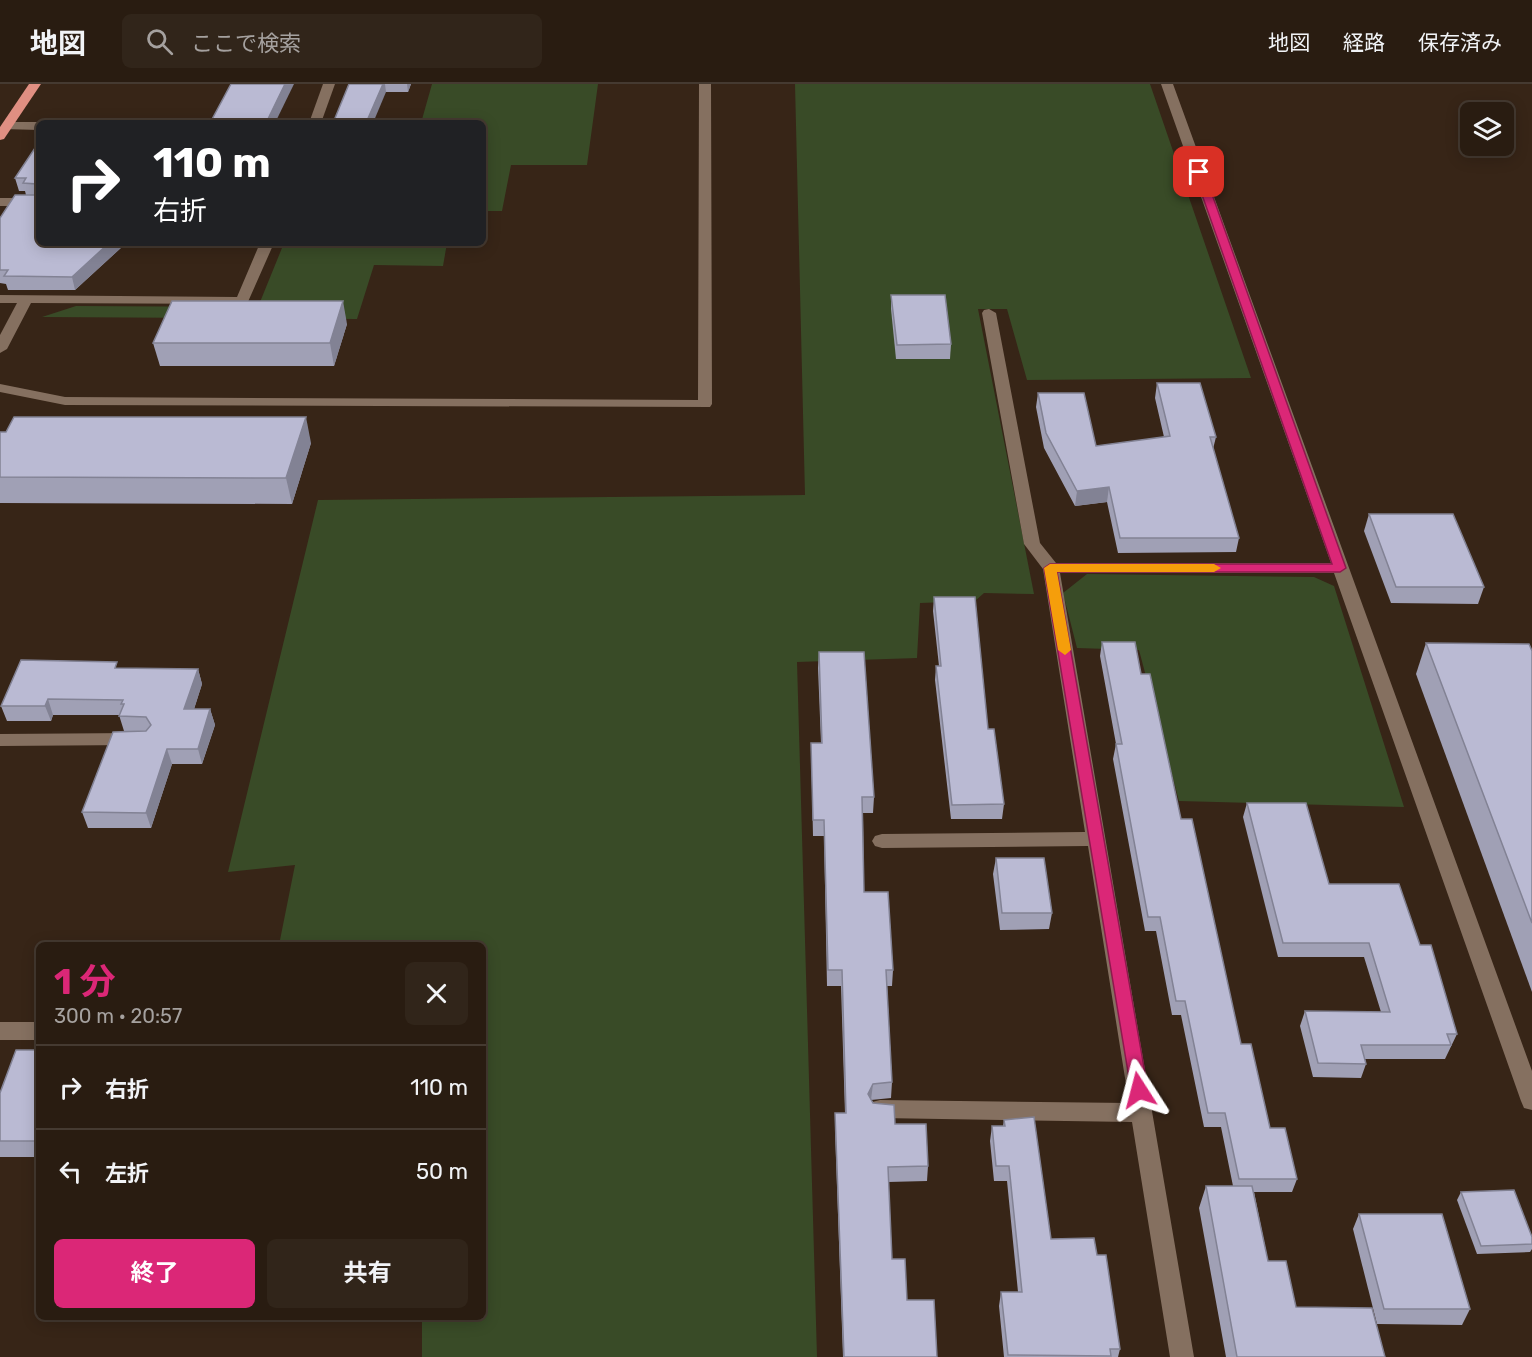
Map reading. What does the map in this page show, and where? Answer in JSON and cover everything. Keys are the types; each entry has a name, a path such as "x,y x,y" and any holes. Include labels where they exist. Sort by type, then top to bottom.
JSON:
{"highway":[{"path":"4,131 34,84"}],"street":[{"path":"316,120 329,84"},
{"path":"0,388 65,401 705,404 705,84"},
{"path":"1167,84 1532,1101"},
{"path":"4,131 36,126"},
{"path":"0,202 36,202"},
{"path":"0,299 242,300 266,246"},
{"path":"0,349 26,299"},
{"path":"989,313 1032,544 1050,568 1182,1357"},
{"path":"1050,568 1340,568"},
{"path":"0,740 145,739"},
{"path":"882,841 1097,839"},
{"path":"0,1031 36,1031"},
{"path":"880,1109 1143,1113"}],"green space":[{"path":"432,84 598,84 587,165 511,165 502,211 486,211 486,120 422,120"},
{"path":"795,84 1150,84 1251,378 1027,380 1007,309 978,309 1034,594 984,593 975,601 920,603 917,658 797,662 817,1357 422,1357 422,1320 486,1320 486,942 280,942 295,865 228,872 318,500 805,495"},
{"path":"283,246 446,246 443,266 374,265 357,319 42,317 76,306 258,307"},
{"path":"1087,574 1314,577 1334,586 1404,807 1179,801 1139,650 1077,648 1063,593"}],"building":[{"path":"231,84 285,84 267,120 212,120"},
{"path":"349,84 383,84 367,120 334,120"},
{"path":"36,146 36,184 23,183 26,178 15,178"},
{"path":"15,195 36,195 36,246 106,246 72,277 4,276 8,270 0,270 0,218"},
{"path":"891,295 945,295 951,344 897,345"},
{"path":"172,301 343,301 330,343 153,343"},
{"path":"1157,383 1200,383 1216,437 1210,437 1239,538 1120,538 1109,487 1077,491 1046,433 1038,393 1084,393 1096,446 1170,436"},
{"path":"14,417 306,417 286,478 0,477 0,432 6,432"},
{"path":"1369,514 1453,514 1484,587 1396,587"},
{"path":"934,597 975,597 988,729 994,729 1004,804 952,805 936,666 941,666"},
{"path":"1102,642 1135,642 1141,674 1150,674 1181,819 1192,819 1241,1044 1251,1044 1270,1128 1285,1128 1297,1179 1239,1179 1225,1113 1208,1113 1185,1001 1176,1001 1160,917 1148,917 1116,744 1122,744"},
{"path":"1426,643 1529,644 1532,651 1532,923"},
{"path":"819,652 864,652 874,797 862,797 864,892 888,892 893,970 886,970 892,1082 873,1084 868,1094 873,1103 894,1105 895,1124 926,1124 928,1166 888,1167 892,1259 905,1259 907,1300 934,1300 937,1357 844,1357 835,1113 846,1113 842,970 828,970 824,820 813,820 811,743 822,743"},
{"path":"21,660 117,662 115,668 198,669 184,709 210,709 198,749 167,749 146,813 82,812 113,732 146,731 151,725 146,717 119,716 124,704 121,704 123,700 48,699 45,706 1,706"},
{"path":"1247,803 1306,803 1329,884 1399,884 1420,945 1431,945 1457,1034 1447,1034 1451,1045 1361,1045 1366,1064 1318,1063 1305,1011 1390,1012 1369,943 1283,943"},
{"path":"996,858 1044,858 1052,913 1002,913"},
{"path":"16,1050 36,1050 36,1141 0,1141 0,1093"},
{"path":"1034,1117 1051,1239 1094,1238 1097,1255 1106,1255 1120,1349 1110,1349 1111,1356 1008,1355 1001,1292 1022,1292 1009,1166 996,1166 992,1126 1005,1126 1004,1120"},
{"path":"1206,1186 1252,1186 1268,1261 1286,1261 1296,1307 1372,1308 1385,1357 1237,1357"},
{"path":"1514,1190 1532,1237 1532,1244 1481,1246 1461,1192"},
{"path":"1359,1214 1442,1214 1470,1309 1384,1309"}],"slow traffic":[{"path":"1065,650 1050,568 1214,568"}],"route":[{"path":"1139,1090 1050,568 1340,568 1199,172"}]}
